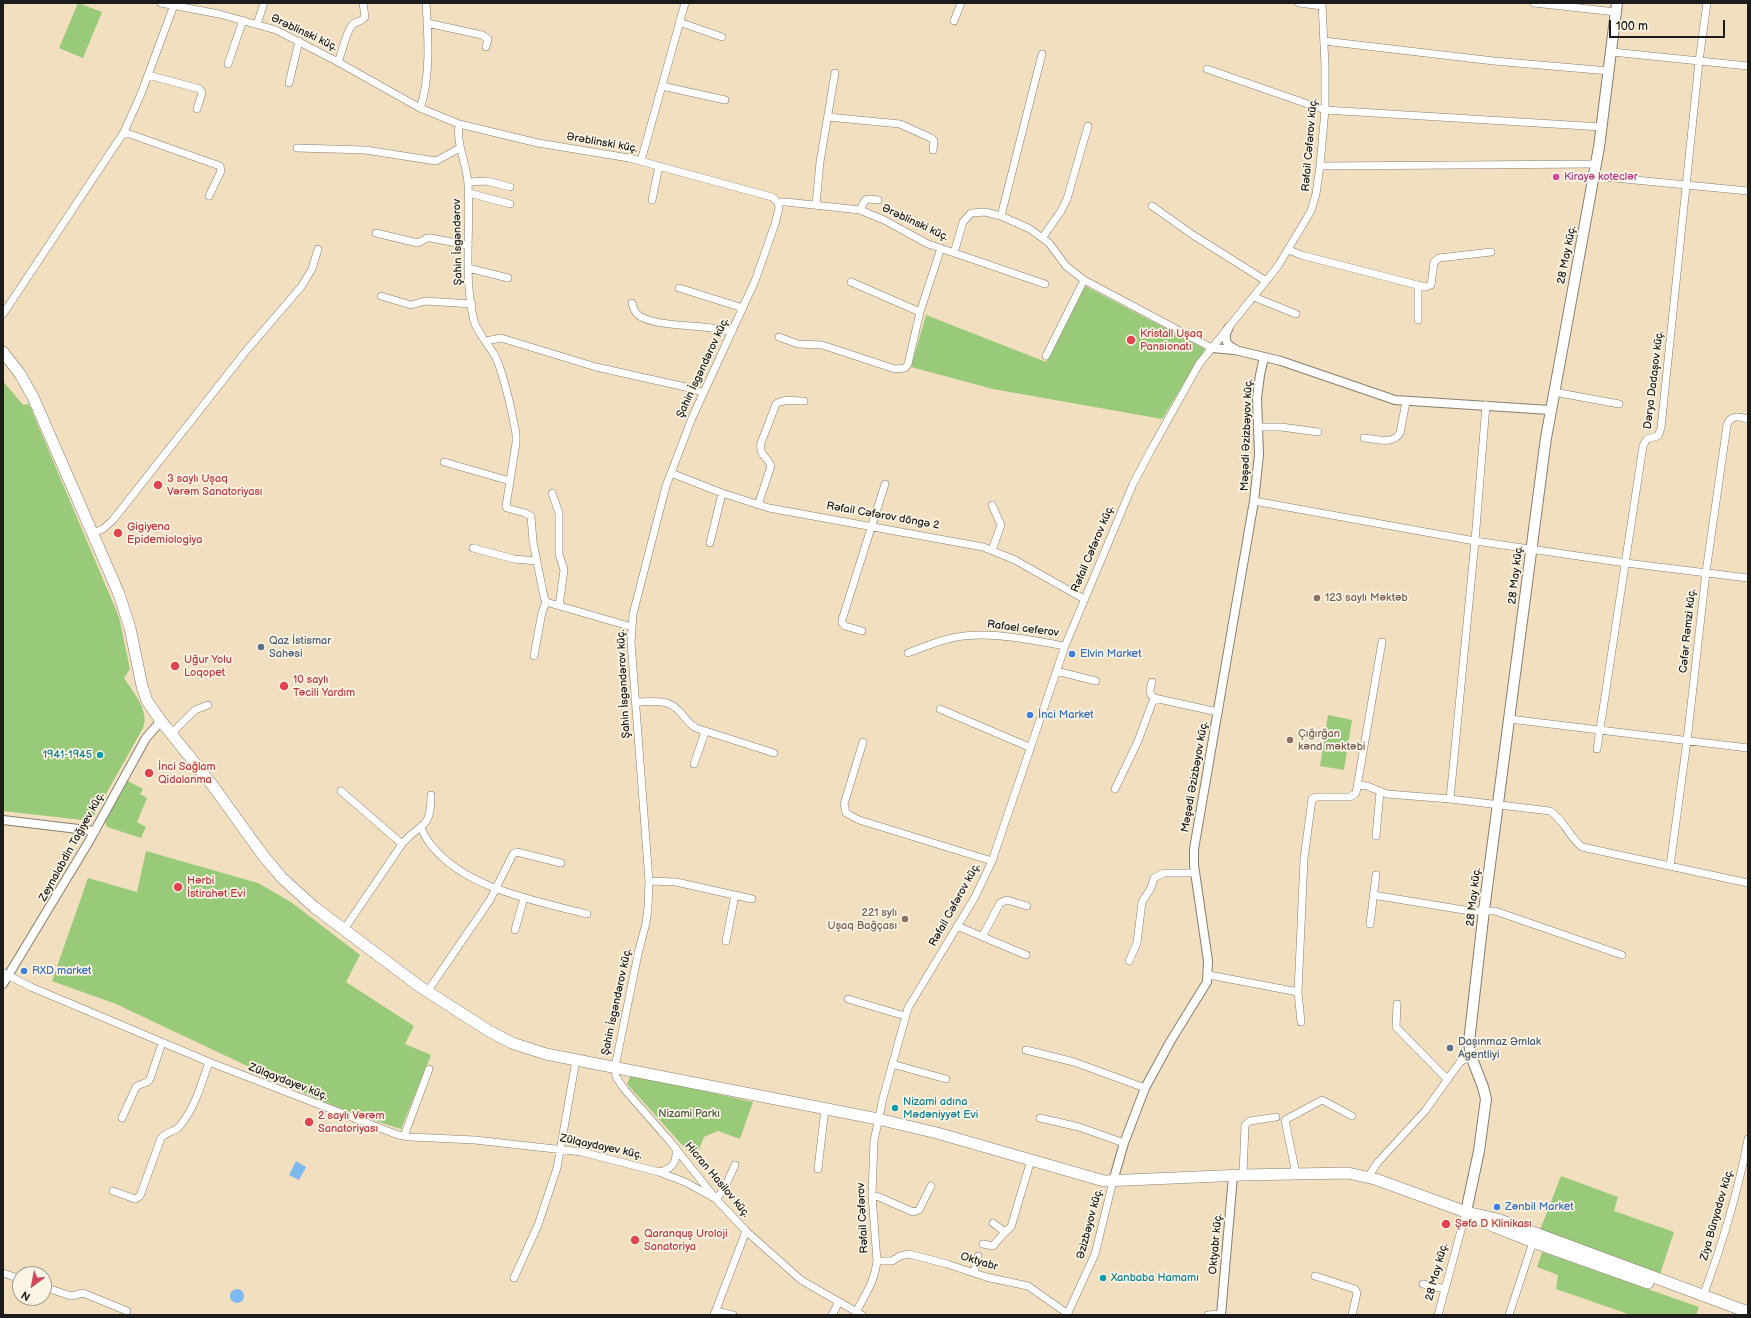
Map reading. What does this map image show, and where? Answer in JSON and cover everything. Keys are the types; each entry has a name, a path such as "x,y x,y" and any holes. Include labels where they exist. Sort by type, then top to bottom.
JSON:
{"main road":[{"name":"28 May küç.","path":"1466,1212 1479,1151 1486,1099 1484,1087 1471,1056 1469,1042 1484,910 1550,410 1602,128 1617,7"},
{"path":"3,352 20,374 33,397 93,533 123,607 144,694 150,706 197,765 262,854 279,875 302,898 343,931 427,992 478,1025 512,1043 546,1054 878,1119 925,1130 1099,1179 1113,1181 1238,1175 1348,1173 1368,1177 1466,1212 1497,1219 1748,1312"},
{"path":"1466,1212 1495,1227 1533,1242 1735,1315"}],"street":[{"name":"Ərəblinski küç.","path":"161,3 243,20 276,30 338,62 420,108 459,124 519,139 641,161 772,197 778,202 860,210 941,248 1045,284"},
{"path":"257,24 264,3"},
{"path":"338,62 350,27 356,22 364,20 366,17 363,3"},
{"path":"420,108 425,86 427,23 426,3"},
{"path":"641,161 685,3"},
{"path":"954,21 961,3"},
{"path":"1299,3 1322,4"},
{"path":"1534,3 1617,7"},
{"name":"Dərya Dadaşov küç.","path":"1598,749 1643,446 1647,439 1658,436 1661,428 1699,61 1707,3"},
{"name":"Rəfail Cəfərov küç.","path":"878,1119 905,1016 918,989 958,926 982,884 992,861 1013,803 1029,747 1065,646 1133,484 1150,450 1199,364 1254,297 1289,250 1311,211 1316,194 1320,166 1325,110 1326,87 1322,4"},
{"path":"3,314 124,132 148,75 174,6"},
{"path":"228,64 243,20"},
{"path":"679,22 722,37"},
{"path":"427,23 482,35 488,38 486,47"},
{"path":"289,83 299,41"},
{"path":"1324,41 1494,61 1609,71"},
{"path":"1612,52 1748,66"},
{"path":"1001,216 1042,54"},
{"path":"1207,69 1325,110 1602,128"},
{"path":"816,205 819,173 835,73"},
{"path":"148,75 200,90 202,93 197,109"},
{"path":"662,86 725,100"},
{"path":"828,117 900,124 931,138 934,141 933,150"},
{"name":"Şahin İsgəndərov","path":"459,124 458,130 460,148 468,182 467,245 472,304 478,329 497,361 514,422 516,443 506,506 507,508 531,516 537,561 546,602"},
{"path":"1043,237 1062,211 1067,199 1088,126"},
{"path":"124,132 220,166 220,172 210,196"},
{"path":"297,148 365,150 436,161 460,148"},
{"path":"1320,166 1596,164"},
{"path":"652,200 659,166"},
{"path":"1594,176 1748,191"},
{"path":"468,182 487,181 510,187"},
{"path":"468,193 510,204"},
{"path":"860,210 865,200 878,200"},
{"name":"Şahin İsgəndərov küç.","path":"615,1067 648,908 649,881 635,702 631,642 632,627 661,503 671,473 687,429 743,308 768,247 778,213 778,202"},
{"path":"1152,206 1193,236 1266,281"},
{"path":"954,253 963,222 971,213 985,212 1001,216 1043,237 1066,266 1084,280 1212,348 1235,350 1264,357 1306,369 1385,397 1406,402 1486,405 1550,410"},
{"path":"376,233 418,243 424,239 431,238 467,245"},
{"path":"779,337 798,344 822,345 900,370 908,364 920,312 941,248"},
{"path":"93,533 102,529 113,520 246,351 301,287 312,269 318,249"},
{"path":"1289,250 1301,255 1425,287 1431,285 1434,262 1439,258 1490,252"},
{"path":"468,268 508,278"},
{"path":"1046,356 1084,280"},
{"path":"851,282 920,312"},
{"path":"1418,286 1418,320"},
{"path":"679,288 743,308"},
{"path":"381,296 411,305 425,301 472,304"},
{"path":"1254,297 1296,314"},
{"path":"632,303 637,314 652,320 716,328 732,332"},
{"path":"1229,327 1226,333 1226,341 1228,345 1235,350"},
{"path":"486,341 501,338 596,367 704,392"},
{"name":"Məşədi Əzizbəyov küç.","path":"1209,975 1195,873 1194,849 1254,501 1259,455 1257,427 1258,387 1264,357"},
{"path":"1554,392 1619,404"},
{"path":"758,505 771,466 760,450 761,443 776,404 779,401 785,400 804,401"},
{"path":"1364,438 1390,440 1397,437 1406,402"},
{"path":"1450,799 1475,541 1486,405"},
{"name":"Cəfər Rəmzi küç.","path":"1670,866 1687,741 1706,572 1727,425 1731,418 1735,417 1748,419"},
{"path":"1257,427 1281,427 1318,432"},
{"path":"444,462 510,481"},
{"name":"Rəfail Cəfərov döngə 2","path":"671,473 758,505 972,544 992,550 1031,568 1084,599"},
{"path":"862,631 845,626 842,623 842,620 885,484"},
{"path":"552,493 559,513 559,554 564,570 559,606"},
{"path":"710,543 722,493"},
{"path":"1254,501 1475,541 1626,563 1748,578"},
{"path":"992,505 1001,525 992,550"},
{"path":"473,548 514,559 537,561"},
{"path":"534,656 542,612 546,602 632,627"},
{"name":"Rafael ceferov","path":"908,653 951,638 977,635 1005,637 1065,646"},
{"path":"1301,1022 1298,992 1304,859 1312,799 1316,797 1350,797 1356,793 1382,642"},
{"path":"1056,671 1096,681"},
{"path":"1152,682 1150,691 1154,698 1218,712"},
{"path":"1115,789 1138,741 1154,698"},
{"path":"635,702 660,702 673,705 689,723 705,732 739,741 774,754"},
{"path":"171,734 195,710 208,705"},
{"path":"940,709 1029,747"},
{"path":"1509,719 1748,748"},
{"name":"Zeynalabdin Tağıyev küç.","path":"3,984 6,974 95,831 146,738 161,721"},
{"path":"694,764 705,732"},
{"path":"863,742 844,804 846,813 859,820 992,861"},
{"path":"1358,785 1367,786 1380,792 1550,811 1556,815 1582,847 1748,883"},
{"path":"341,791 402,844"},
{"path":"1376,836 1380,792"},
{"path":"343,931 402,844 409,835 421,828 430,817 432,795"},
{"path":"3,820 95,831"},
{"path":"421,828 432,846 454,866 469,876 524,898 587,914"},
{"path":"427,992 497,888 513,854 517,852 561,863"},
{"path":"1129,961 1137,943 1142,902 1151,888 1154,878 1164,873 1195,873"},
{"path":"1370,924 1376,875"},
{"path":"649,881 676,882 752,899"},
{"path":"726,941 735,895"},
{"path":"1373,895 1470,911 1484,910 1500,912 1622,955"},
{"path":"514,930 524,898"},
{"path":"982,937 1000,903 1007,900 1027,906"},
{"path":"958,926 1026,955"},
{"name":"Zülqaydayev küç.","path":"6,974 43,992 162,1043 306,1101 404,1136 475,1140 562,1149 639,1165 685,1182 716,1199"},
{"path":"1113,1181 1124,1143 1145,1088 1170,1042 1202,991 1209,975 1298,992"},
{"path":"848,999 905,1016"},
{"path":"1397,1004 1396,1027 1448,1080"},
{"path":"122,1118 136,1087 146,1083 150,1079 162,1043"},
{"path":"1026,1050 1074,1062 1145,1088"},
{"path":"1368,1177 1378,1162 1425,1111 1460,1062 1471,1056"},
{"path":"514,1278 533,1238 546,1205 562,1149 576,1060"},
{"path":"113,1191 135,1199 140,1196 161,1138 167,1133 178,1128 191,1110 209,1062"},
{"path":"892,1064 946,1079"},
{"name":"Hicran Hasilov küç.","path":"615,1067 616,1077 624,1090 676,1148 716,1199 746,1231 801,1280 859,1313"},
{"path":"404,1136 429,1069"},
{"path":"1296,1174 1285,1120 1322,1100 1352,1116"},
{"path":"818,1169 825,1108"},
{"path":"1238,1175 1245,1125 1250,1121 1276,1117"},
{"path":"1040,1118 1078,1127 1124,1143"},
{"name":"Rəfail Cəfərov","path":"859,1313 872,1282 877,1261 872,1195 873,1146 878,1119"},
{"name":"Ziya Bünyadov küç.","path":"1703,1296 1728,1220 1747,1150 1748,1139"},
{"path":"659,1172 669,1169 673,1164 676,1157 676,1148"},
{"path":"983,1244 994,1246 1011,1227 1031,1160"},
{"path":"716,1199 724,1189 735,1165"},
{"name":"Oktyabr küç.","path":"1221,1314 1238,1175"},
{"name":"Əzizbəyov küç.","path":"1067,1314 1095,1254 1113,1181"},
{"path":"872,1195 879,1196 913,1212 919,1210 931,1186"},
{"name":"28 May küç.","path":"1438,1315 1466,1212"},
{"path":"993,1223 1005,1232"},
{"path":"733,1315 715,1313 746,1231"},
{"path":"1509,1315 1533,1242"},
{"name":"Oktyabr","path":"877,1261 892,1261 900,1256 909,1254 974,1273 1028,1286 1067,1314"},
{"path":"974,1273 978,1256"},
{"path":"1315,1276 1355,1289 1357,1293 1352,1315"},
{"path":"1424,1284 1445,1289"},
{"path":"52,1290 71,1296 81,1293 85,1294 128,1310"},
{"path":"832,1315 839,1302"},
{"path":"1208,1315 1221,1314"}],"green space":[{"path":"78,3 102,12 83,58 59,48"},
{"path":"1085,286 1205,349 1162,419 993,389 911,367 926,315 1046,362"},
{"path":"3,381 23,405 29,404 119,617 130,669 124,678 140,702 144,715 145,722 143,728 91,821 3,811"},
{"path":"1328,715 1352,720 1344,770 1320,766"},
{"path":"128,781 143,789 140,794 147,798 137,822 146,827 141,838 107,827 105,821"},
{"path":"146,851 258,883 291,902 360,955 346,982 414,1026 405,1044 431,1055 401,1129 360,1116 315,1098 116,1004 52,981 88,878 137,892"},
{"name":"Nizami Parkı","path":"631,1075 753,1102 740,1139 718,1131 704,1137 695,1159 627,1084"},
{"path":"1561,1176 1618,1197 1614,1211 1674,1232 1660,1274 1540,1230"},
{"path":"1542,1252 1699,1307 1696,1315 1631,1315 1556,1289 1558,1275 1537,1267"}],"water":[{"path":"296,1161 306,1167 299,1180 289,1175"},
{"path":"234,1289 240,1289 244,1293 244,1299 240,1303 234,1303 230,1299 230,1293"}],"place":[{"name":"Kirayə koteclər","path":"1556,177"},
{"name":"Kristall Uşaq Pansionatı","path":"1131,340"},
{"name":"3 saylı Uşaq Vərəm Sanatoriyası","path":"158,485"},
{"name":"Gigiyena Epidemiologiya","path":"118,533"},
{"name":"123 saylı Məktəb","path":"1317,598"},
{"name":"Qaz İstismar Sahəsi","path":"261,647"},
{"name":"Elvin Market","path":"1072,654"},
{"name":"Uğur Yolu Loqopet","path":"175,666"},
{"name":"10 saylı Təcili Yardım","path":"284,686"},
{"name":"İnci Market","path":"1030,715"},
{"name":"Çığırğan kənd məktəbi","path":"1290,740"},
{"name":"1941-1945","path":"100,755"},
{"name":"İnci Sağlam Qidalanma","path":"149,773"},
{"name":"Hərbi İstirahət Evi","path":"178,887"},
{"name":"221 sylı Uşaq Bağçası","path":"905,919"},
{"name":"RXD market","path":"24,971"},
{"name":"Daşınmaz Əmlak Agentliyi","path":"1450,1048"},
{"name":"Nizami adına Mədəniyyət Evi","path":"895,1108"},
{"name":"2 saylı Vərəm Sanatoriyası","path":"309,1122"},
{"name":"Zənbil Market","path":"1497,1207"},
{"name":"Şəfa D Klinikası","path":"1446,1224"},
{"name":"Qaranquş Uroloji Sanatoriya","path":"635,1240"},
{"name":"Xanbaba Hamamı","path":"1103,1278"}]}
